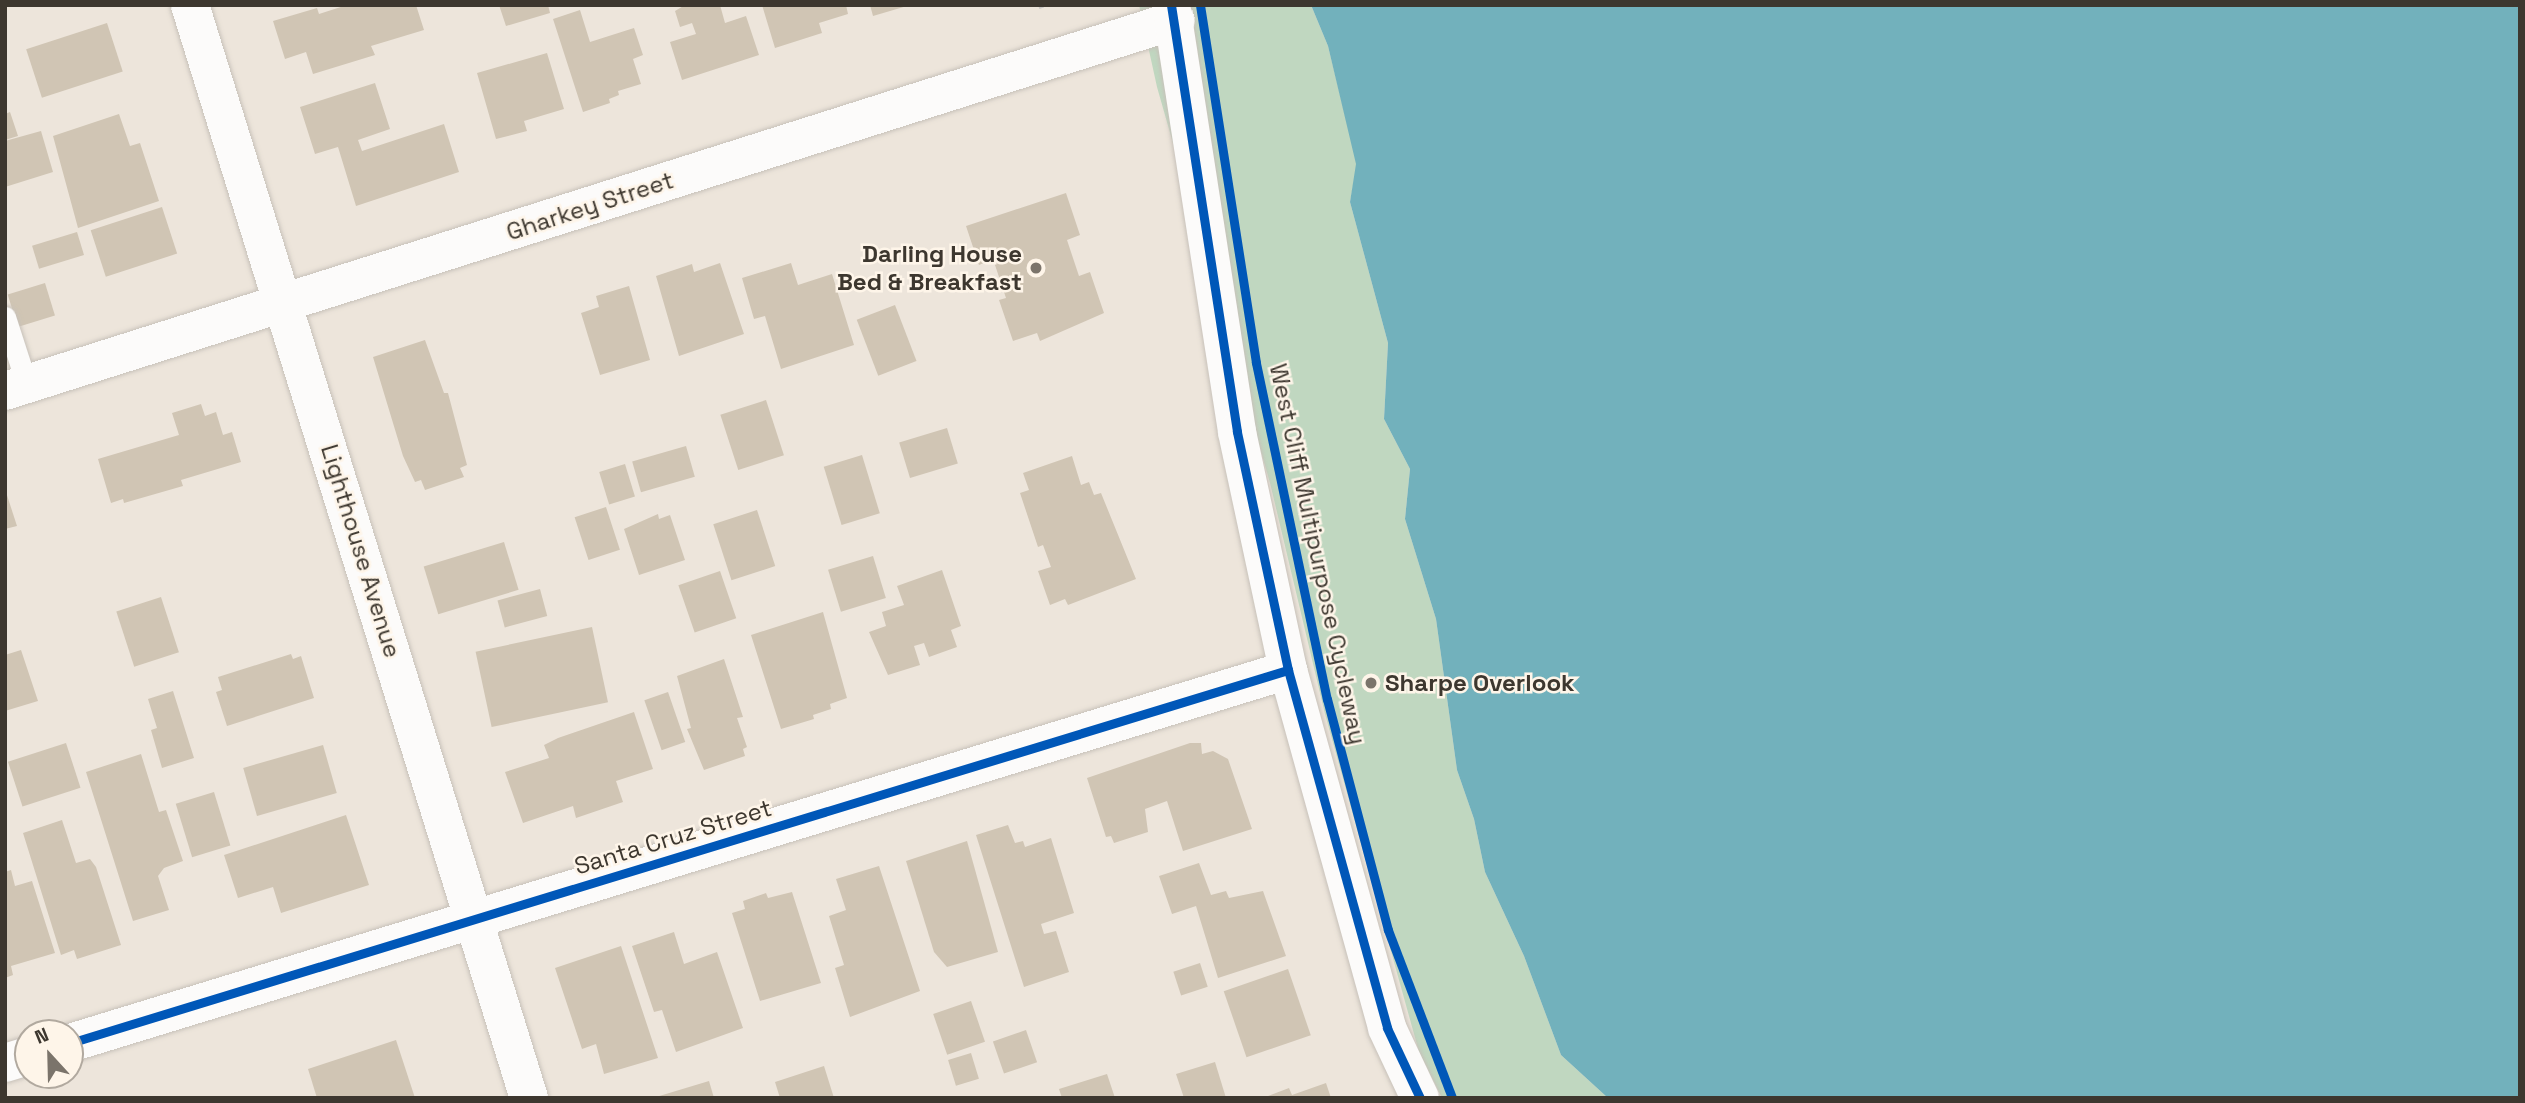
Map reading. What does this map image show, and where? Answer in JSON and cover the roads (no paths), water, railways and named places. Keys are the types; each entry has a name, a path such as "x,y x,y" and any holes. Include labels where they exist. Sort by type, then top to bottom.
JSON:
{"street":[{"name":"Lighthouse Avenue","path":"190,5 529,1098"},
{"name":"Gharkey Street","path":"16,388 283,304 1173,13"},
{"path":"1173,13 1237,432 1288,670 1387,1028 1420,1098"},
{"name":"Santa Cruz Street","path":"84,1039 1288,670"}],"lane":[{"path":"5,317 16,388"}],"water":[{"path":"1311,5 2520,5 2520,1098 1608,1098 1561,1055 1524,956 1485,872 1474,819 1457,770 1436,619 1405,519 1410,469 1384,419 1388,343 1350,202 1356,164 1328,46"}],"place":[{"name":"Darling House Bed & Breakfast","path":"1036,268"},
{"name":"Sharpe Overlook","path":"1371,683"}]}
